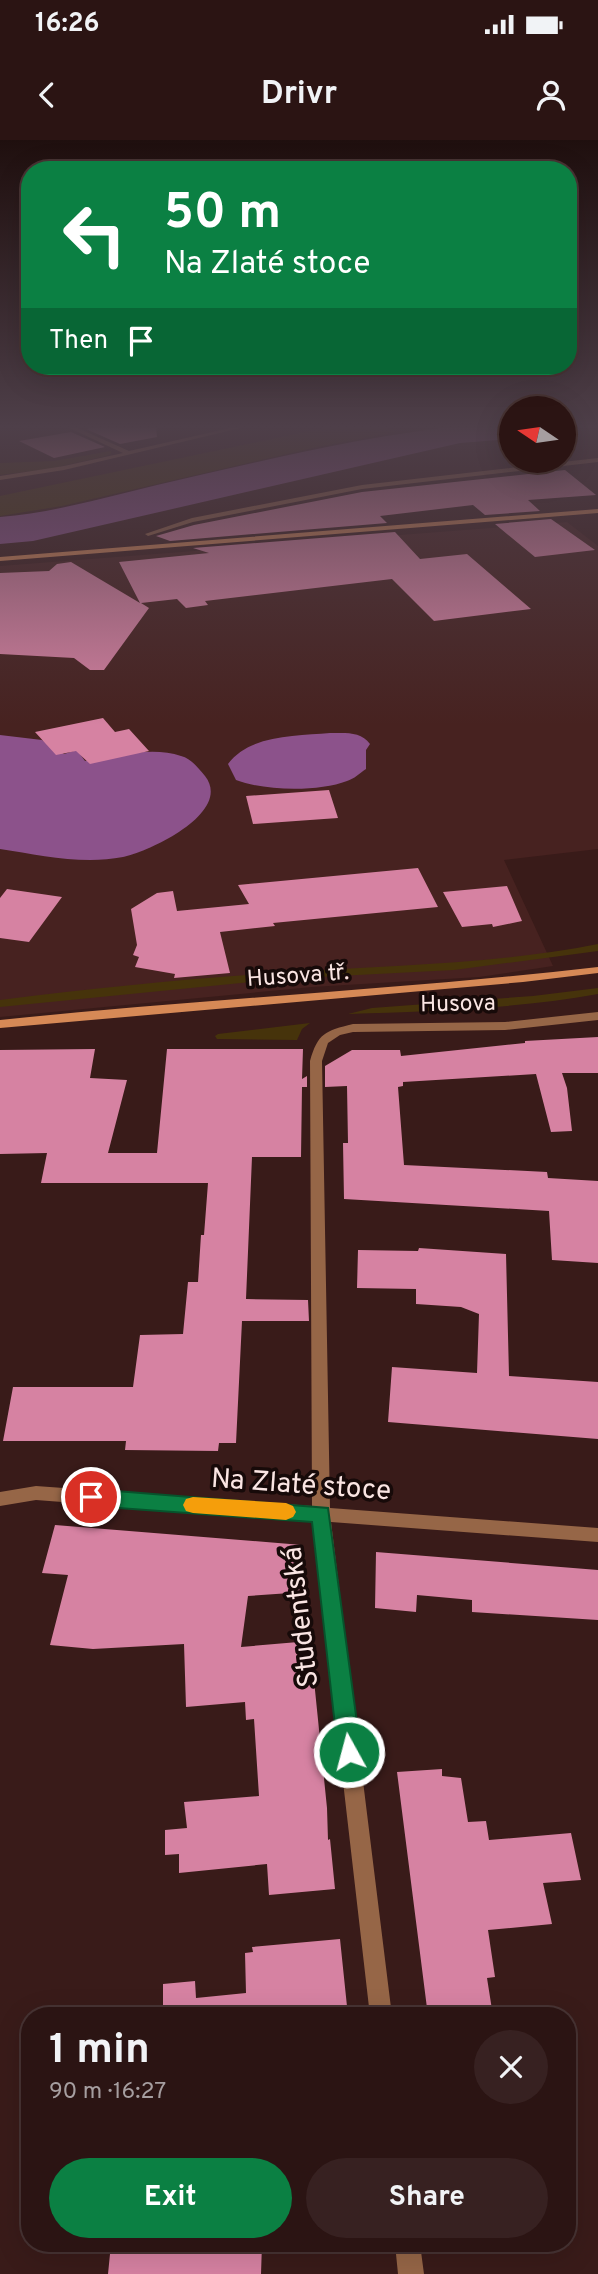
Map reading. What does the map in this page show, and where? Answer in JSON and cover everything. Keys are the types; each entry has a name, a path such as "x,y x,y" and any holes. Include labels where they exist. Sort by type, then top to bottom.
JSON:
{"main road":[{"path":"0,559 416,526"},
{"name":"Husova tř.","path":"0,1024 94,1013 487,984 598,970"}],"street":[{"path":"148,534 174,526"},
{"name":"Husova","path":"322,1041 336,1032 353,1028 505,1026 598,1016"},
{"name":"Studentská","path":"322,1041 316,1060 321,1514 380,2007"},
{"name":"Na Zlaté stoce","path":"0,1499 36,1493 598,1535"},
{"path":"409,2252 411,2274"}],"shaded area":[{"path":"0,526 100,526 33,541 0,544"},
{"path":"521,526 572,526 598,546 598,849 504,860 553,966 479,977 312,987 0,1017 0,566"},
{"path":"330,733 357,735 370,744 366,750 366,769 350,780 335,785 276,788 248,784 236,780 228,764 249,747 275,738"},
{"path":"0,735 42,740 64,754 77,750 85,761 146,752 185,757 205,776 211,790 208,803 199,816 185,828 152,847 123,857 77,860 0,849"},
{"path":"598,944 598,951 454,970 280,979 0,1007 0,1000 109,987 255,974 484,960"},
{"path":"598,988 598,994 536,1003 473,1009 348,1014 372,1008 533,996"},
{"path":"310,1023 302,1029 297,1040 217,1039 215,1036 218,1034"}],"building":[{"path":"192,526 356,526 170,541 156,536"},
{"path":"497,526 560,526 595,550 535,557"},
{"path":"395,532 420,559 467,554 531,609 434,621 392,579 205,601 208,605 186,608 177,599 141,603 149,608 104,670 90,670 74,658 0,654 0,573 49,571 57,564 71,562 140,603 119,562 209,553 193,548"},
{"path":"103,718 115,732 129,729 149,751 90,764 76,751 56,755 35,732"},
{"path":"329,790 338,818 253,824 246,796"},
{"path":"418,868 438,907 273,923 275,926 220,932 230,973 174,978 175,974 135,967 139,957 133,955 137,945 131,909 157,893 173,891 177,911 249,904 238,885"},
{"path":"507,886 522,921 493,927 492,924 462,927 443,892"},
{"path":"7,889 62,897 29,942 0,938 0,898"},
{"path":"598,1037 598,1073 562,1073 567,1088 572,1131 551,1132 536,1074 403,1082 403,1086 398,1087 404,1165 547,1172 548,1178 598,1181 598,1263 552,1260 549,1211 344,1199 343,1143 348,1143 347,1086 325,1087 325,1066 352,1050 400,1050 401,1056 525,1041"},
{"path":"95,1049 90,1078 127,1080 108,1153 157,1153 167,1049 303,1049 302,1079 307,1076 307,1087 302,1087 301,1157 252,1157 246,1299 308,1300 309,1321 242,1321 236,1443 219,1443 218,1451 125,1450 126,1441 3,1441 13,1387 133,1387 140,1335 183,1334 188,1282 198,1282 208,1183 41,1183 47,1153 0,1154 0,1050"},
{"path":"419,1248 506,1254 509,1376 598,1382 598,1439 388,1422 392,1367 477,1373 479,1314 461,1307 416,1304 416,1289 357,1288 358,1250 418,1251"},
{"path":"55,1525 302,1545 305,1592 248,1596 241,1647 310,1641 335,1889 269,1895 267,1864 179,1873 179,1854 165,1855 165,1830 187,1828 184,1802 259,1796 254,1719 246,1720 245,1702 186,1707 184,1644 93,1649 50,1645 68,1575 42,1573"},
{"path":"376,1552 598,1570 598,1620 472,1612 472,1600 417,1595 416,1612 375,1608"},
{"path":"442,1769 442,1776 461,1778 468,1822 486,1821 489,1840 571,1833 581,1880 543,1883 552,1924 488,1930 495,1977 487,1978 492,2007 427,2007 397,1772"},
{"path":"340,1939 347,2007 163,2007 163,1984 195,1981 196,1998 246,1993 245,1953 253,1952 252,1947"},
{"path":"110,2252 262,2252 261,2274 108,2274"}],"slow traffic":[{"path":"193,1505 286,1512"}],"route":[{"path":"91,1497 321,1514 349,1752"}]}
